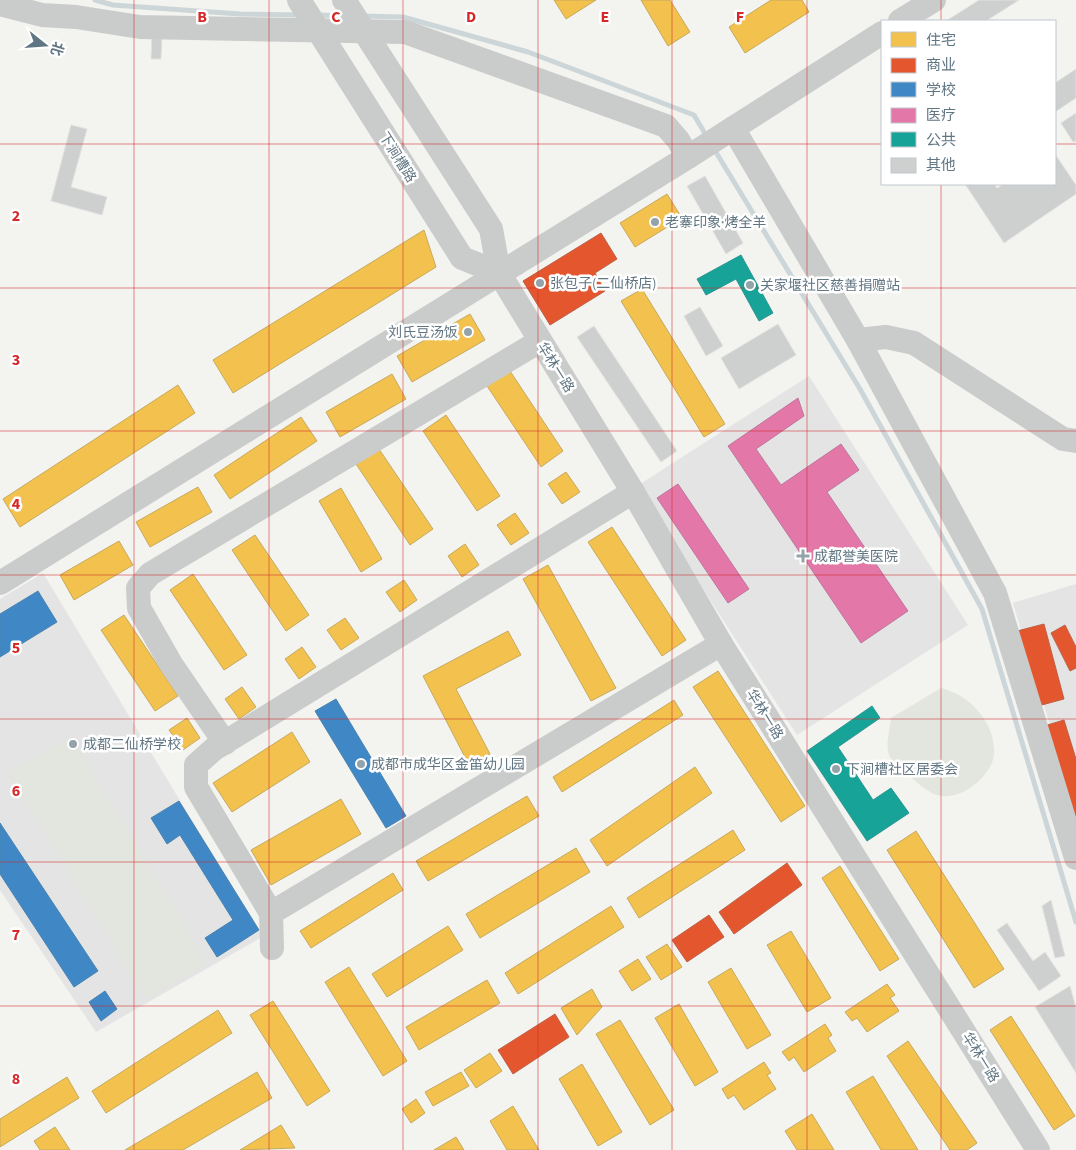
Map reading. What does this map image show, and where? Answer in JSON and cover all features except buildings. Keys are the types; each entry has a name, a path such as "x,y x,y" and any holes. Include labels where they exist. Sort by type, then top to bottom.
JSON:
{"street":[{"path":"902,20 934,0"},
{"path":"0,4 42,15 76,17 140,26 309,15 354,16 405,32 666,126 691,155"},
{"name":"下涧槽路","path":"309,15 462,258 499,273"},
{"path":"354,16 491,229 499,273"},
{"path":"0,583 691,155 881,34"},
{"path":"729,130 858,340 995,593 1076,858"},
{"name":"华林一路","path":"499,273 633,492 720,644 1038,1150"},
{"path":"858,340 886,337 914,343 1063,439 1076,441"},
{"path":"225,743 171,664 140,608 138,588 150,574 540,341"},
{"path":"272,948 271,913 196,787 196,765 225,743 633,492"},
{"path":"271,913 720,644"}],"shaded area":[{"name":"成都誉美医院","path":"809,376 968,625 797,735 637,486"},
{"name":"成都二仙桥学校","path":"43,573 262,937 96,1032 0,890 0,599"},
{"path":"1076,584 1076,811 1013,603"},
{"path":"941,688 962,697 979,712 991,732 994,754 992,763 987,771 972,786 963,792 943,796 929,791 896,765 891,759 888,747 891,718"},
{"path":"70,736 207,963 146,999 9,773"}],"waterway":[{"path":"95,0 113,5 240,14 301,15"},
{"path":"317,15 346,16"},
{"path":"362,16 403,17 528,52 694,115 707,137"},
{"path":"714,149 860,389 982,609 1076,922"}],"place":[{"name":"老寨印象·烤全羊","path":"655,222"},
{"name":"张包子(二仙桥店)","path":"540,283"},
{"name":"关家堰社区慈善捐赠站","path":"750,285"},
{"name":"刘氏豆汤饭","path":"468,332"},
{"name":"成都誉美医院","path":"803,556"},
{"name":"成都二仙桥学校","path":"73,744"},
{"name":"成都市成华区金笛幼儿园","path":"361,764"},
{"name":"下涧槽社区居委会","path":"836,769"}]}
